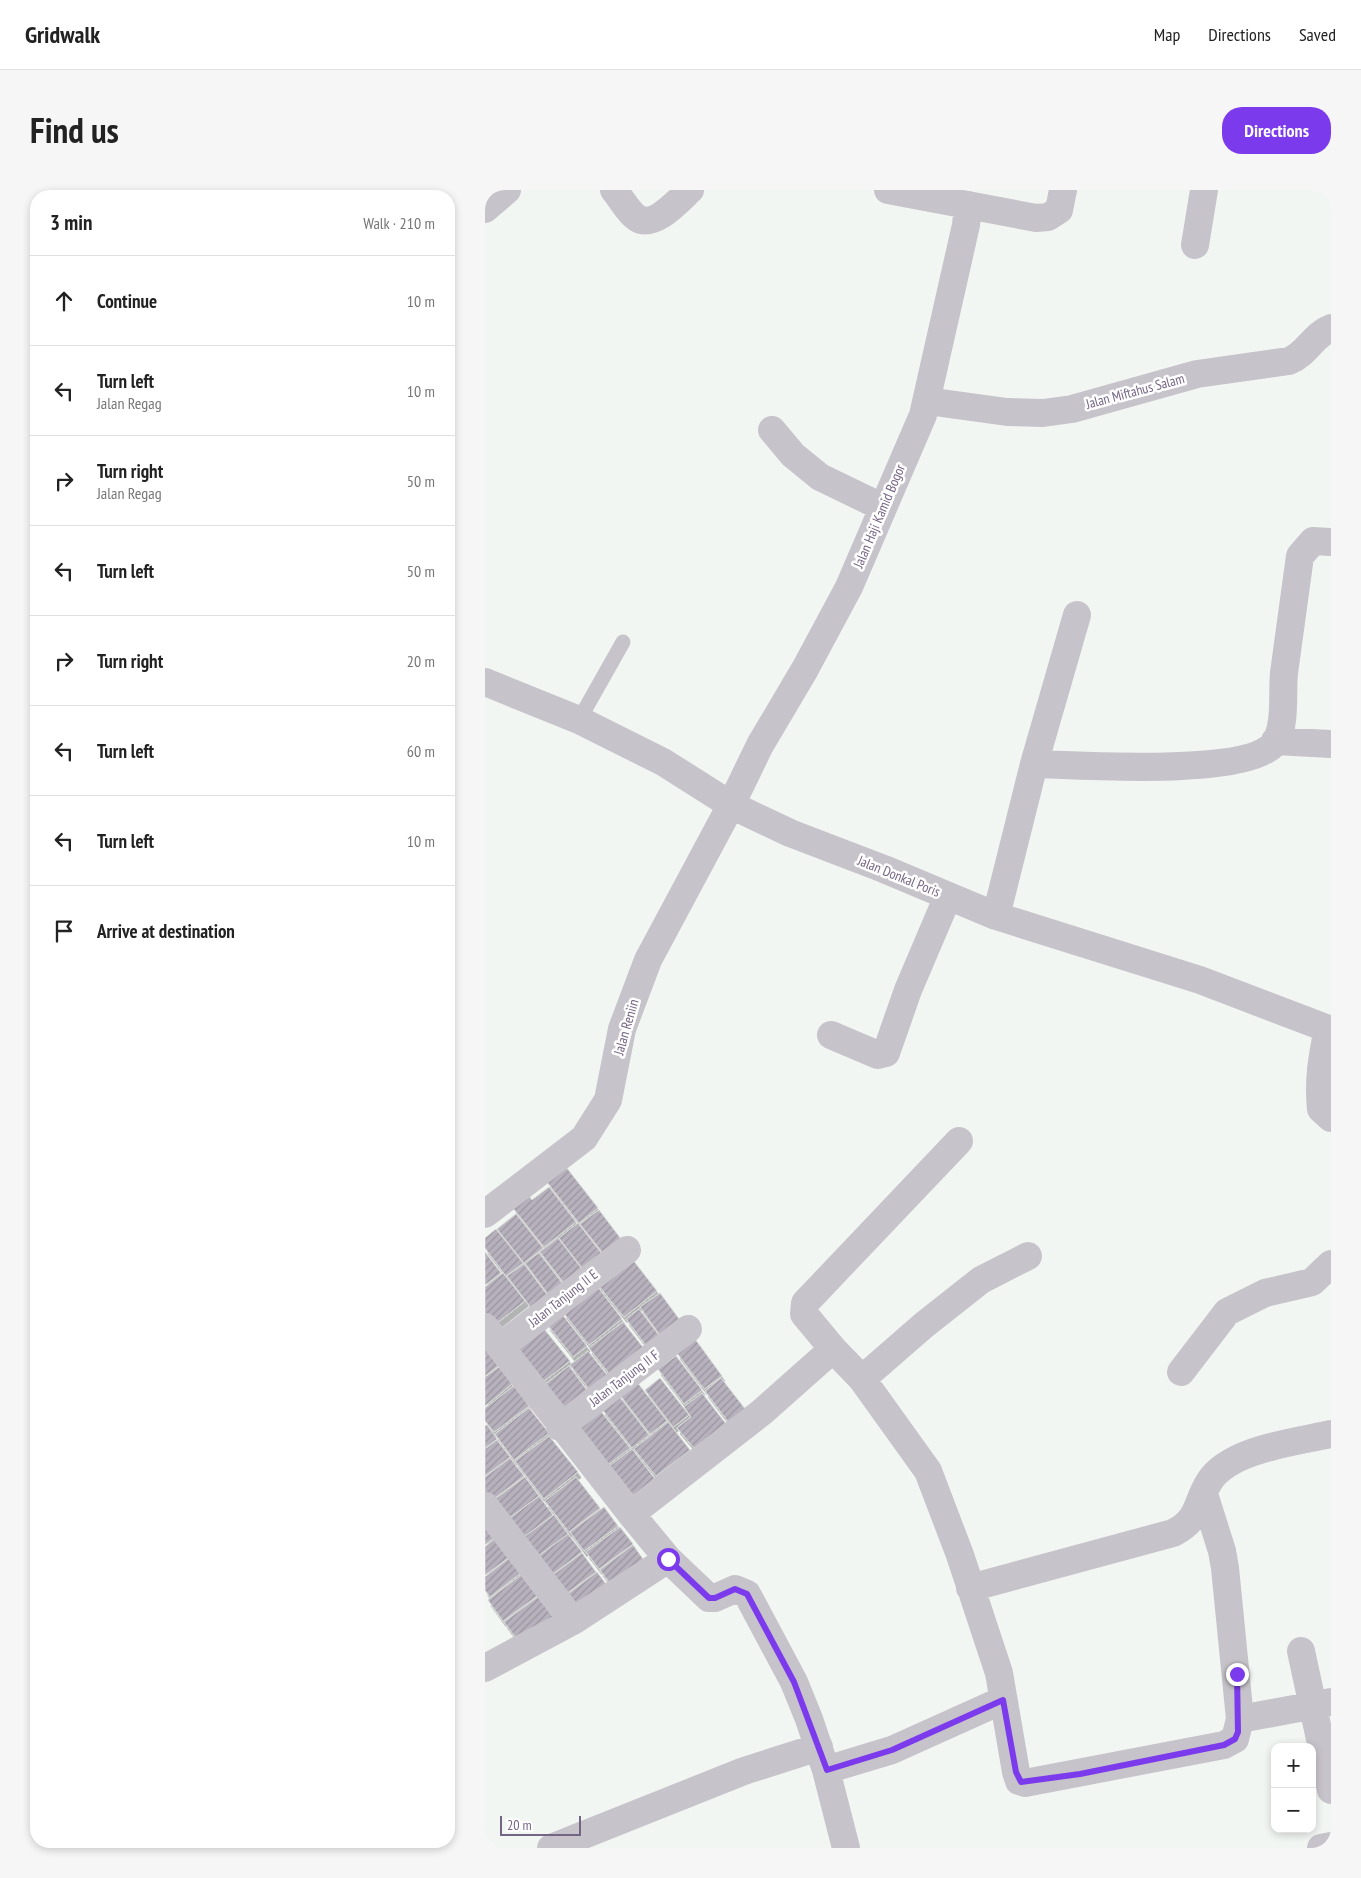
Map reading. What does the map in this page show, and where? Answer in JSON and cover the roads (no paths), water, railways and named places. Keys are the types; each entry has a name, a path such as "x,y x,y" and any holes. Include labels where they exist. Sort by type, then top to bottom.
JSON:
{"street":[{"path":"485,209 507,190"},
{"path":"614,190 637,218 648,220 659,216 690,190"},
{"path":"889,190 1036,218 1048,218 1059,210 1063,190"},
{"path":"1195,245 1204,190"},
{"name":"Jalan Haji Kamid Bogor","path":"731,806 760,745 805,670 849,587 923,415 968,205"},
{"name":"Jalan Miftahus Salam","path":"927,401 1007,412 1043,413 1072,409 1197,374 1289,361 1300,357 1321,333 1331,328"},
{"path":"772,430 793,455 820,477 882,507"},
{"path":"1034,764 1177,766 1251,756 1265,750 1275,741 1280,730 1284,675 1301,556 1313,541 1331,542"},
{"path":"996,916 1034,764 1077,616"},
{"name":"Jalan Donkal Poris","path":"485,682 579,720 663,762 731,806 790,833 883,868 996,916 1200,980 1329,1030"},
{"path":"1275,741 1331,744"},
{"name":"Jalan Reniin","path":"485,1214 584,1138 599,1117 608,1100 622,1029 648,960 731,806"},
{"path":"831,1036 878,1054 886,1053 908,990 948,896"},
{"path":"1329,1030 1320,1063 1318,1085 1321,1109 1331,1118"},
{"path":"959,1141 805,1303 804,1314 833,1349 862,1379 928,1471 999,1673 1017,1777 1021,1782 1025,1783 1231,1743 1238,1732 1240,1719 1222,1551 1204,1494"},
{"name":"Jalan Tanjung II E","path":"493,1337 627,1250"},
{"path":"862,1379 924,1325 981,1280 1028,1256"},
{"path":"1181,1372 1227,1312 1265,1293 1312,1282 1331,1264"},
{"name":"Jalan Tanjung II F","path":"560,1427 688,1329"},
{"path":"493,1337 560,1427 668,1559 706,1596 715,1598 735,1589 747,1594 794,1682 823,1758 846,1848"},
{"path":"631,1514 762,1412 833,1349"},
{"path":"970,1588 1173,1533 1186,1527 1194,1518 1209,1482 1222,1468 1240,1457 1273,1447 1331,1434"},
{"path":"485,1506 573,1620"},
{"path":"485,1668 573,1620 668,1559"},
{"path":"1301,1651 1322,1704 1331,1790"},
{"path":"551,1848 744,1771 823,1758 892,1750 1003,1700"},
{"path":"1240,1719 1322,1704"},
{"path":"1321,1848 1331,1846"}],"lane":[{"path":"579,720 623,642"}]}
